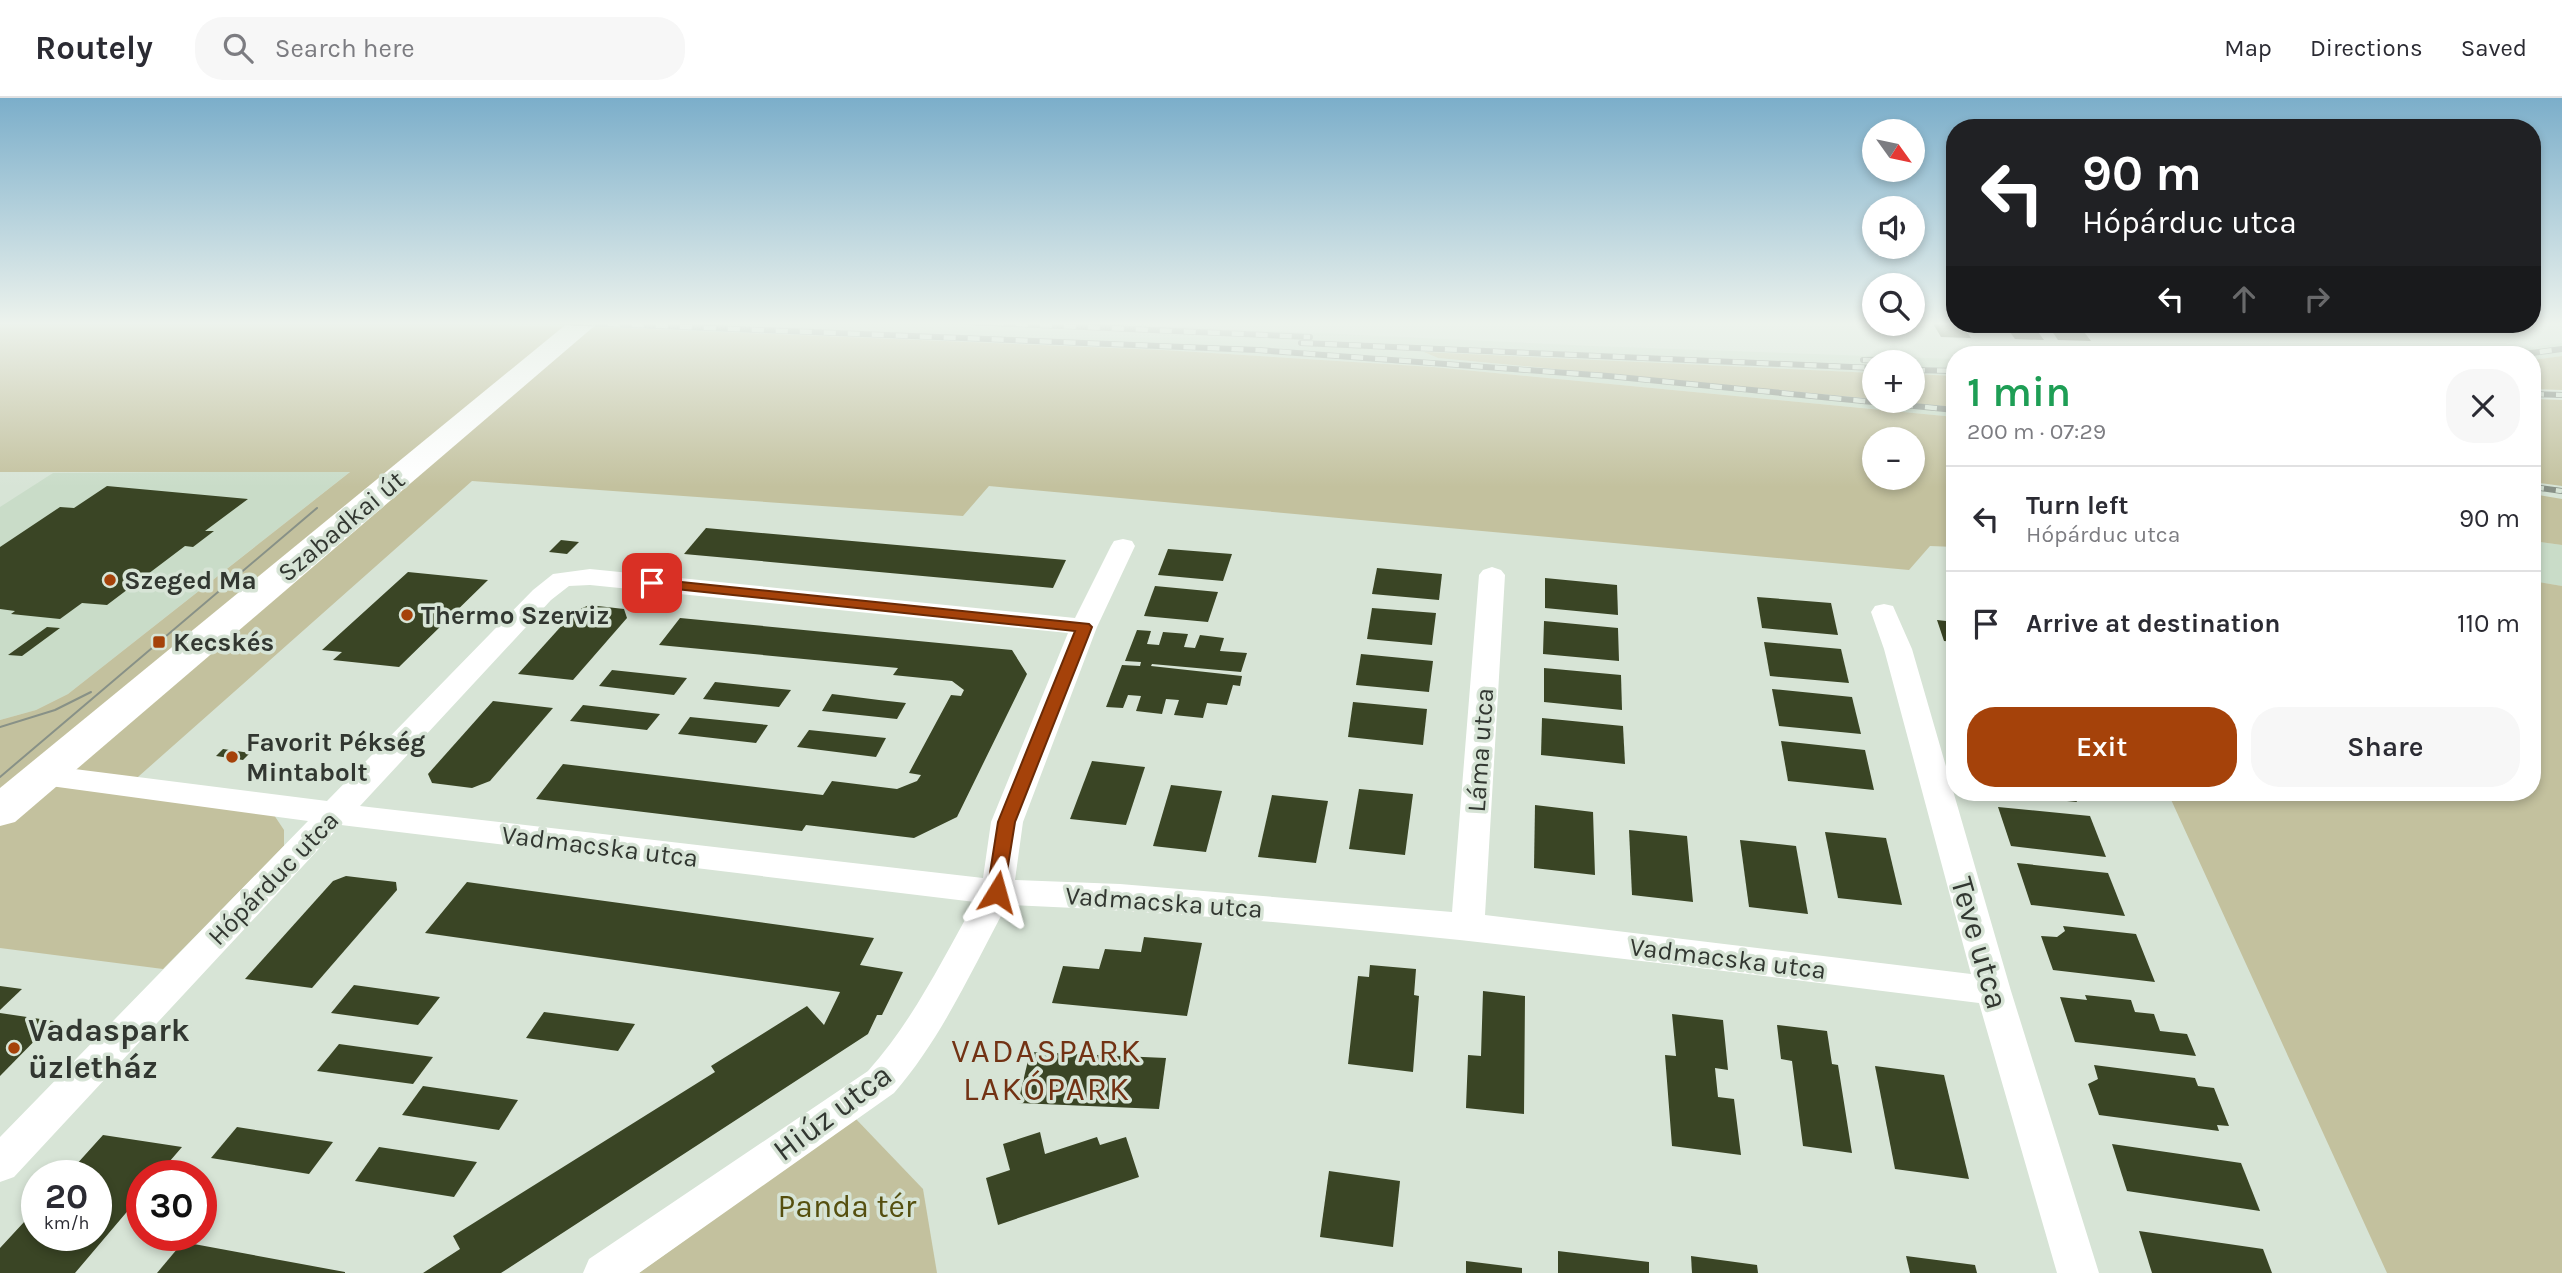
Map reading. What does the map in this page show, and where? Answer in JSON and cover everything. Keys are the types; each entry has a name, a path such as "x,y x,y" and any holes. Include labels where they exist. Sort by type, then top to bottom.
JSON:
{"main road":[{"name":"Szabadkai út","path":"0,811 520,377"}],"street":[{"path":"997,892 1007,822 1084,627 1122,546"},
{"name":"Láma utca","path":"1468,926 1492,575"},
{"name":"Hópárduc utca","path":"0,1164 542,594 562,579 590,577 1084,627"},
{"name":"Teve utca","path":"1884,612 1898,649 1993,991 2078,1273"},
{"name":"Vadmacska utca","path":"43,775 335,814 997,892 1120,897 1468,926 1993,991"},
{"name":"Hiúz utca","path":"604,1273 881,1082 906,1054 926,1022 997,892"}],"shaded area":[{"path":"1536,377 1637,377 1862,398 1862,408"},
{"path":"1925,404 1946,406 1946,416 1913,413 1925,413"},
{"path":"351,471 68,694 36,710 0,720 0,507 53,473"},
{"path":"2541,542 2562,545 2562,586 2541,582"}],"green space":[{"path":"0,377 1536,377 1862,408 1862,413 1946,416 1946,547 1930,546 1909,570 989,486 963,516 472,481 121,792 274,815 284,830 284,846 163,969 0,948 0,720 36,710 68,694 350,472 0,472"},
{"path":"1638,377 1862,377 1862,398"},
{"path":"1925,377 1946,377 1946,406 1925,404"},
{"path":"2541,377 2562,377 2562,390 2541,389"},
{"path":"2541,399 2562,400 2562,486 2541,483"},
{"path":"2541,496 2562,499 2562,545 2541,542"},
{"path":"2541,582 2562,586 2562,1273 2387,1273 2172,801 2541,801"},
{"name":"Panda tér","path":"855,1118 923,1189 937,1273 639,1273"}],"building":[{"path":"107,486 248,499 205,531 214,531 193,547 185,546 107,605 82,603 60,619 11,614 15,611 0,609 0,547 60,507 74,508"},
{"path":"706,528 1066,560 1053,588 684,554"},
{"path":"561,540 579,542 567,554 549,552"},
{"path":"1168,549 1232,554 1223,581 1158,575"},
{"path":"1377,568 1442,574 1439,600 1372,594"},
{"name":"Thermo Szerviz","path":"408,572 488,580 399,667 333,660 342,652 322,650"},
{"path":"1545,578 1617,585 1618,615 1545,608"},
{"path":"1155,586 1218,592 1208,622 1144,616"},
{"path":"1757,597 1831,603 1838,635 1762,628"},
{"path":"589,605 624,609 627,618 573,680 518,674 574,612"},
{"path":"1372,608 1436,613 1432,645 1367,639"},
{"path":"680,618 1012,650 1027,674 957,817 914,838 806,825 802,831 536,799 563,764 823,795 832,781 897,789 917,781 921,775 909,773 951,695 961,696 964,690 952,681 893,675 898,668 659,645"},
{"path":"1937,620 1946,621 1944,641"},
{"path":"1544,621 1618,628 1619,661 1543,654"},
{"path":"47,627 60,628 22,656 8,655"},
{"path":"1137,630 1151,631 1147,644 1159,645 1163,632 1188,634 1184,647 1195,648 1200,635 1224,638 1220,651 1247,653 1241,672 1151,666 1242,676 1240,686 1233,685 1227,705 1207,703 1203,718 1174,715 1179,700 1166,699 1162,714 1136,711 1141,696 1128,695 1123,708 1106,707 1122,665 1140,666 1141,662 1125,661"},
{"path":"1764,642 1841,649 1849,683 1770,676"},
{"path":"1361,654 1433,661 1429,692 1356,685"},
{"path":"1544,668 1621,675 1622,710 1544,702"},
{"path":"612,670 687,678 674,695 599,686"},
{"path":"715,682 791,690 779,707 703,699"},
{"path":"1772,689 1852,697 1861,734 1779,726"},
{"path":"832,694 906,703 897,719 822,711"},
{"path":"493,701 553,708 490,781 472,788 432,783 428,774"},
{"path":"1353,702 1427,709 1423,745 1348,737"},
{"path":"583,705 660,714 647,730 570,721"},
{"path":"690,717 768,725 756,743 678,734"},
{"path":"1542,718 1623,726 1625,764 1541,755"},
{"path":"809,730 886,738 876,757 797,747"},
{"path":"1781,741 1865,750 1874,790 1788,781"},
{"path":"223,749 250,753 243,760 216,756"},
{"path":"1092,761 1145,767 1126,825 1070,819"},
{"path":"1171,785 1222,791 1206,852 1153,846"},
{"path":"1359,789 1413,794 1405,855 1349,849"},
{"path":"1272,795 1328,801 1316,863 1258,857"},
{"path":"1535,805 1593,812 1595,875 1534,868"},
{"path":"1998,807 2090,816 2106,857 2011,846"},
{"path":"1629,830 1687,836 1693,902 1632,895"},
{"path":"1825,832 1886,838 1902,905 1838,898"},
{"path":"1740,840 1796,846 1808,914 1749,907"},
{"path":"2017,863 2108,873 2125,916 2031,905"},
{"path":"346,876 396,882 397,890 312,988 245,979 333,881"},
{"path":"467,882 874,938 860,965 903,972 882,1015 877,1015 868,1034 501,1273 423,1273 460,1249 453,1236 715,1072 711,1066 807,1006 824,1025 840,992 425,933"},
{"path":"2063,926 2136,934 2155,982 2053,970 2041,936 2057,937 2065,931"},
{"path":"1144,937 1202,943 1187,1016 1052,1003 1063,966 1099,969 1105,949 1141,952"},
{"path":"1370,965 1416,969 1414,995 1419,996 1413,1072 1348,1064 1358,976 1369,977"},
{"path":"354,985 440,997 418,1025 331,1013"},
{"name":"Vadaspark üzletház","path":"0,986 22,989 0,1010"},
{"path":"1483,991 1525,996 1524,1114 1466,1108 1468,1055 1481,1056"},
{"path":"2085,995 2131,1000 2135,1012 2154,1014 2160,1031 2187,1034 2196,1056 2075,1042 2060,997 2087,1000"},
{"path":"544,1012 635,1024 618,1051 526,1038"},
{"name":"Vadaspark üzletház","path":"0,1013 54,1021 0,1076"},
{"path":"1672,1014 1723,1020 1728,1070 1715,1068 1718,1097 1734,1099 1741,1155 1672,1146 1665,1055 1676,1056"},
{"path":"1777,1025 1827,1031 1832,1064 1838,1065 1852,1153 1803,1146 1792,1061 1781,1059"},
{"path":"339,1044 433,1057 413,1084 317,1071"},
{"path":"1030,1052 1166,1058 1159,1109 1018,1103"},
{"path":"2094,1065 2195,1078 2198,1086 2214,1088 2229,1126 2217,1125 2219,1131 2099,1115 2088,1084 2098,1079"},
{"path":"1875,1066 1944,1075 1969,1179 1895,1169"},
{"path":"423,1086 518,1100 499,1130 402,1115"},
{"path":"237,1127 333,1142 309,1174 211,1158"},
{"path":"1040,1132 1045,1154 1097,1137 1100,1145 1126,1137 1139,1177 998,1225 986,1178 1010,1170 1003,1144"},
{"path":"103,1135 182,1147 171,1160 126,1160 126,1213 112,1229 112,1160 80,1160"},
{"path":"2112,1144 2241,1163 2260,1211 2127,1191"},
{"path":"379,1147 477,1162 454,1197 355,1181"},
{"path":"1329,1171 1400,1181 1393,1247 1320,1237"},
{"path":"21,1225 21,1251 94,1251 75,1273 0,1273 0,1248"},
{"path":"2139,1231 2263,1249 2272,1273 2152,1273"},
{"path":"217,1248 345,1272 345,1273 157,1273 175,1251 217,1251"},
{"path":"1558,1251 1649,1262 1649,1273 1558,1273"},
{"path":"1691,1256 1757,1265 1758,1273 1692,1273"},
{"path":"1906,1256 1975,1265 1977,1273 1910,1273"},
{"path":"1466,1261 1522,1268 1522,1273 1466,1273"}],"tram line":[{"path":"0,777 317,508"},
{"path":"0,727 55,710 91,692"}],"railway":[{"path":"1617,377 1946,409"},
{"path":"2541,394 2562,395"},
{"path":"2541,488 2562,491"}],"place":[{"name":"Szeged Ma","path":"110,580"},
{"name":"Thermo Szerviz","path":"407,615"},
{"name":"Kecskés","path":"159,642"},
{"name":"Favorit Pékség Mintabolt","path":"232,757"},
{"name":"Vadaspark üzletház","path":"14,1048"}],"district":[{"name":"VADASPARK LAKÓPARK","path":"1047,1069"}],"route":[{"path":"652,583 1084,627 1007,822 997,892"}]}
